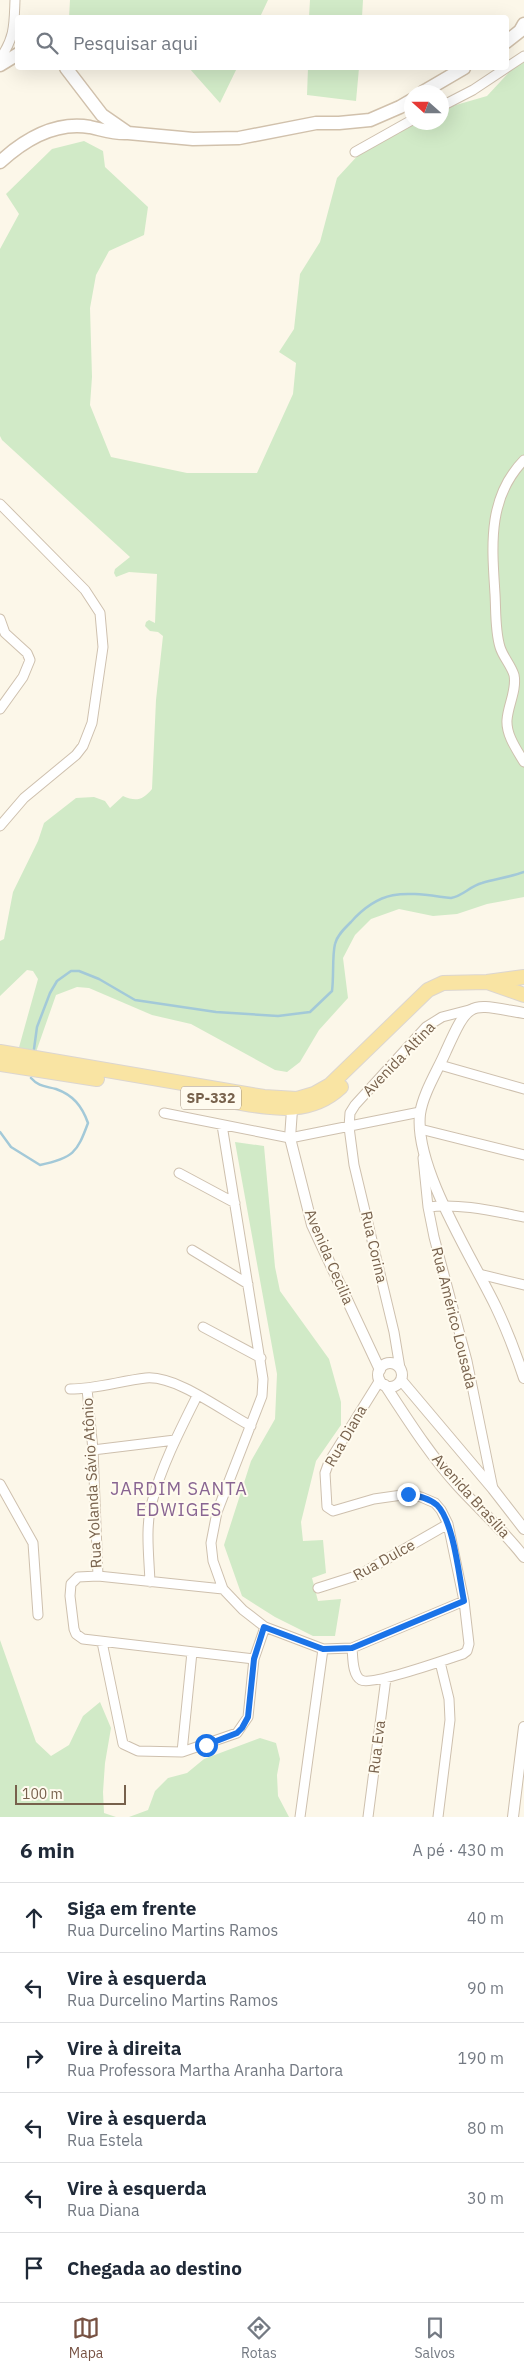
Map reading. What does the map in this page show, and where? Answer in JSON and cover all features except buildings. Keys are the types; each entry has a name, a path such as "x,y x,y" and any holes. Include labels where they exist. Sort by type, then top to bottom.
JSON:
{"main road":[{"path":"509,40 520,31 524,24"},
{"path":"0,66 15,56"},
{"path":"68,70 102,115 105,122 97,129"},
{"path":"435,85 461,70"},
{"path":"0,162 20,145 43,132 68,126 97,129 119,134 128,133 193,139 239,138 316,122 339,124 370,120 404,105"},
{"path":"102,115 128,133"},
{"name":"SP-332","path":"0,1052 264,1097 297,1099 314,1094 330,1085 385,1032 403,1011 428,990 443,983 487,982 524,977"},
{"name":"SP-332","path":"487,982 524,995"},
{"name":"SP-332","path":"0,1064 292,1110 309,1106 336,1092 370,1056 385,1032"}],"street":[{"path":"15,0 16,15"},
{"path":"0,59 8,48 15,30"},
{"path":"509,66 524,56"},
{"path":"449,102 473,90 503,70"},
{"path":"354,152 404,124"},
{"path":"524,460 509,481 498,502 493,523 492,546 500,646 514,674 514,684 506,721 508,732 524,762"},
{"path":"0,504 85,590 100,613 103,647 92,723 86,742 76,755 24,798 0,826"},
{"path":"0,619 3,634 27,653 30,660 23,677 0,709"},
{"path":"524,1013 484,1006 469,1010 459,1023 420,1112 422,1146 444,1205 520,1355 524,1378"},
{"name":"Avenida Altina","path":"349,1127 350,1113 355,1105 426,1027 442,1017 469,1010"},
{"path":"440,1065 524,1089"},
{"name":"Avenida Cecilia","path":"292,1110 290,1138 312,1225 382,1378"},
{"path":"164,1113 290,1138 420,1112"},
{"path":"222,1125 263,1379 262,1396 217,1512 212,1543 213,1561 223,1589 243,1610 264,1627 323,1649 352,1648 464,1601"},
{"name":"Rua Corina","path":"349,1127 354,1165 394,1332 400,1368"},
{"path":"420,1129 524,1155"},
{"name":"Rua Américo Lousada","path":"422,1146 428,1207 467,1361 493,1488"},
{"path":"179,1172 234,1203"},
{"path":"428,1207 444,1205 489,1210 524,1217"},
{"path":"192,1250 248,1284"},
{"path":"479,1274 524,1285"},
{"path":"203,1327 261,1358"},
{"path":"389,1363 400,1368 401,1380 396,1385 382,1378 389,1363"},
{"path":"70,1389 87,1389 147,1378 178,1384 251,1426"},
{"name":"Rua Diana","path":"382,1378 328,1462 325,1473 327,1507 333,1511 374,1499 408,1494 435,1503 448,1524"},
{"name":"Avenida Brasília","path":"382,1378 426,1445 448,1474 503,1531 524,1557"},
{"name":"Avenida Brasília","path":"401,1380 493,1488 524,1529"},
{"name":"Rua Yolanda Sávio Atônio","path":"87,1389 93,1450 98,1576"},
{"path":"150,1582 148,1527 152,1502 175,1440 197,1396"},
{"path":"93,1450 175,1440"},
{"path":"0,1484 33,1543 38,1615"},
{"path":"352,1648 356,1674 360,1680 366,1681 386,1678 440,1662 467,1651 469,1644 464,1601 448,1524"},
{"name":"Rua Dulce","path":"318,1588 359,1575 448,1524"},
{"path":"223,1589 98,1576 78,1577 74,1580 70,1596 76,1634 83,1639 102,1642 254,1659"},
{"path":"102,1642 123,1744 138,1751 182,1752 230,1736 242,1728 248,1717 254,1659 264,1627"},
{"path":"300,1817 323,1649"},
{"path":"182,1752 192,1652"},
{"path":"438,1817 450,1720 449,1699 440,1662"},
{"name":"Rua Eva","path":"368,1817 386,1678"},
{"path":"513,1817 524,1727"}],"green space":[{"path":"70,0 268,0 261,15 69,15"},
{"path":"310,0 363,0 362,15 309,15"},
{"path":"524,56 524,897 487,904 457,914 433,916 399,909 371,919 355,935 343,958 348,998 319,1030 300,1062 287,1072 275,1070 191,1024 152,1015 89,988 77,987 56,995 36,1052 18,1051 38,979 33,971 27,970 0,996 0,941 4,939 13,892 38,841 44,823 76,798 94,797 105,801 110,808 123,796 139,799 146,796 152,789 156,700 163,636 158,632 150,631 145,626 149,620 155,623 157,574 129,572 116,577 115,569 130,557 2,440 0,436 0,249 19,214 6,194 52,149 84,141 103,151 105,167 148,207 144,235 109,251 96,275 90,308 92,377 90,405 111,457 187,473 257,473 293,394 296,363 279,352 294,329 300,274 320,242 337,178 362,151 404,128 404,130 449,130 449,107 487,96"},
{"path":"191,70 236,70 220,103"},
{"path":"308,70 359,70 356,101 307,95"},
{"path":"235,1142 264,1146 275,1267 280,1291 329,1359 341,1402 341,1425 316,1461 301,1522 303,1541 323,1540 326,1573 312,1578 318,1601 341,1599 335,1636 313,1636 275,1617 242,1596 224,1545 251,1461 275,1419 277,1374"},
{"path":"0,1640 36,1742 51,1756 69,1745 83,1716 100,1702 111,1728 105,1763 104,1813 116,1817 0,1817"},
{"path":"260,1738 276,1743 280,1759 277,1775 278,1796 289,1817 129,1817 148,1810 155,1791 168,1778 187,1773 204,1759"}],"waterway":[{"path":"34,1049 37,1027 50,993 57,981 71,971 79,971 99,979 135,1000 216,1012 278,1016 310,1012 332,991 334,949 338,938 344,929 374,902 385,897 409,894 451,898 478,884 524,872"},
{"path":"0,1132 11,1147 40,1165 67,1157 77,1148 88,1123 80,1106 67,1094 40,1085 31,1078"}],"district":[{"name":"JARDIM SANTA EDWIGES","path":"179,1499"}],"route":[{"path":"206,1745 237,1733 248,1717 254,1659 264,1627 304,1644 323,1649 352,1648 464,1601 448,1524 441,1510 435,1503 408,1494"}]}
